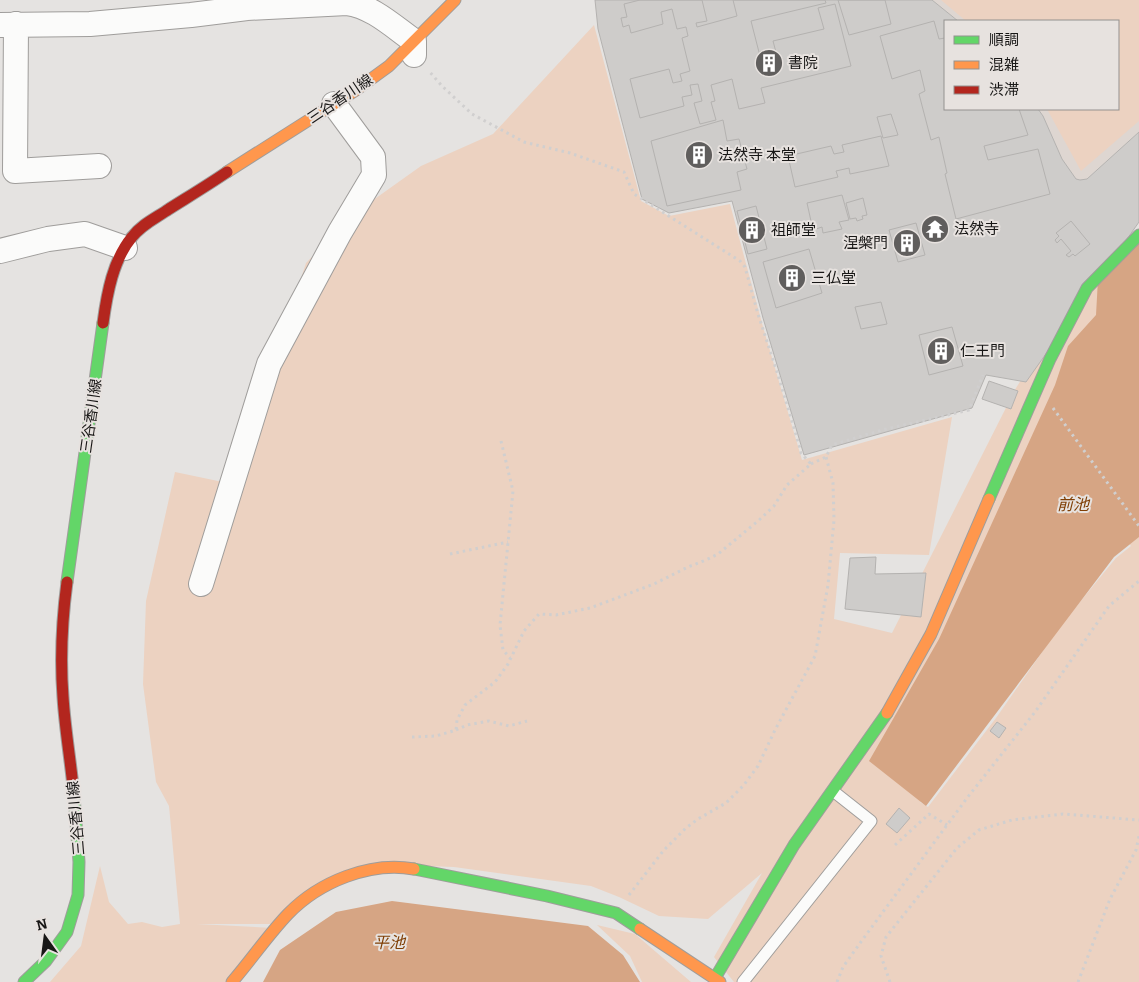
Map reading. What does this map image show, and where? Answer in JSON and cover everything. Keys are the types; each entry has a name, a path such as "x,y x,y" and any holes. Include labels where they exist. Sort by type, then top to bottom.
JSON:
{"street":[{"name":"三谷香川線","path":"24,982 46,961 67,932 78,895 80,862 71,758 63,699 62,648 66,591 105,313 113,276 125,248 146,224 334,104 414,48 455,0"},
{"path":"99,166 15,171 8,24 90,24 190,7 248,4 356,4 380,17 414,48"},
{"path":"201,584 269,364 340,232 374,175 374,157 334,104"},
{"path":"0,251 48,239 85,234 125,248"},
{"path":"232,982 289,913 321,888 347,875 375,869 402,867 547,896 616,913 718,980 794,845 885,717 931,634 1050,358 1087,288 1139,235"}],"lane":[{"path":"743,982 871,821 833,791"}],"path":[{"path":"414,48 442,86 472,114 524,142 570,153 624,172 634,194 740,261 745,267 801,453 812,464"},
{"path":"456,730 458,720 465,705 495,682 524,631 539,614 556,615 590,608 654,584 718,554 774,506 786,485 812,464 826,457 832,444 882,430 969,410 983,375"},
{"path":"1038,387 1139,526"},
{"path":"501,441 513,492 500,625 503,650 510,658"},
{"path":"616,913 639,880 686,828 726,803 743,786 758,766 815,656 827,594 834,520 833,483 826,457"},
{"path":"450,554 508,542"},
{"path":"837,982 843,967 863,938 947,825 1035,712 1109,606 1139,581"},
{"path":"412,737 436,736 467,725 489,720 509,726 527,720"},
{"path":"895,845 929,814 947,825"},
{"path":"890,982 881,956 886,937 957,848 979,830 1012,820 1063,814 1139,820"},
{"path":"1078,982 1110,899 1136,850 1139,836"}],"shaded area":[{"path":"932,0 1139,0 1139,132 1087,179 1080,180 1076,179 1062,159 1039,110 1119,110 1119,20 957,20"},
{"path":"941,0 1139,0 1139,121 1081,171 1048,110 1119,110 1119,20 965,20"},
{"path":"594,25 641,201 669,216 730,204 763,327 802,460 952,417 929,555 840,553 834,619 892,633 1016,388 1082,284 1139,242 1139,982 734,982 714,957 762,873 708,919 659,916 591,886 454,867 373,864 273,924 197,924 273,928 228,982 50,982 81,946 100,866 109,902 128,924 142,922 162,927 180,924 169,806 156,782 143,684 146,601 175,472 237,485 256,417 306,263 355,213 421,166 493,134","holes":["1103,509 1131,546 1116,558 1061,625 996,718 928,807 920,802"]},
{"path":"597,925 635,934 691,982 642,982 630,956"}],"water":[{"name":"前池","path":"1139,243 1139,537 1114,557 926,806 869,761 939,639 1055,385 1068,346 1096,315 1098,279"},
{"name":"平池","path":"392,901 588,926 623,955 640,982 263,982 280,950 336,912"}],"building":[{"name":"法然寺","path":"595,0 932,0 957,20 944,20 944,110 1039,110 1062,159 1076,179 1080,180 1087,179 1139,132 1139,222 1026,382 986,375 972,408 804,455 763,318 732,201 669,213 642,199 598,29"},
{"name":"書院","path":"640,0 702,0 707,21 696,23 697,27 737,16 733,0 825,0 826,3 751,21 761,60 777,56 773,41 824,29 818,8 835,4 851,66 761,88 765,103 739,109 732,79 711,85 715,101 711,102 716,120 700,124 694,103 702,101 698,84 690,85 692,95 682,97 684,106 640,118 630,79 669,69 673,83 682,81 680,74 690,71 682,38 688,36 686,27 677,29 672,9 661,12 663,24 631,33 629,25 623,27 621,18 627,17 624,4"},
{"path":"838,0 885,0 891,24 849,35"},
{"path":"934,21 939,39 944,38 944,110 1019,110 1028,135 984,146 988,160 1038,149 1050,194 956,219 945,174 947,173 939,137 931,140 919,94 925,91 920,70 892,79 880,36"},
{"path":"891,114 898,135 883,138 877,117"},
{"name":"法然寺 本堂","path":"723,120 727,141 739,139 747,169 737,172 741,190 667,206 651,141"},
{"path":"881,136 889,166 850,174 849,168 836,171 838,177 795,187 788,156 831,146 834,154 844,152 842,145"},
{"path":"842,195 849,220 839,222 842,229 823,233 822,227 813,230 807,203"},
{"path":"863,198 867,215 862,216 863,219 857,221 856,218 850,219 846,203"},
{"name":"祖師堂","path":"756,206 767,249 748,254 737,211"},
{"path":"1071,221 1090,244 1075,256 1073,254 1069,257 1066,255 1071,251 1061,239 1057,243 1055,240 1059,236 1056,233"},
{"name":"涅槃門","path":"916,223 925,255 898,262 889,230"},
{"name":"三仏堂","path":"809,249 822,293 776,308 763,262"},
{"path":"881,302 887,324 861,329 855,307"},
{"name":"仁王門","path":"952,327 963,366 929,375 919,335"},
{"path":"989,381 1018,391 1011,409 982,399"},
{"path":"876,557 875,574 926,573 921,617 845,609 850,558"},
{"path":"997,722 1006,728 999,738 990,731"},
{"path":"899,808 910,818 897,833 886,824"}],"traffic: fast":[{"path":"989,499 1050,359 1087,288 1139,235"},
{"path":"67,582 103,323"},
{"path":"715,978 794,845 887,713"},
{"path":"24,982 46,961 67,932 78,895 79,862 74,796"},
{"path":"414,869 547,896 616,913 640,929"}],"traffic: slow":[{"path":"227,172 356,90 389,66 455,0"},
{"path":"887,713 931,634 989,499"},
{"path":"232,982 273,930 288,914 315,892 346,876 363,871 397,867 414,869"},
{"path":"640,929 720,982"}],"traffic: jam":[{"path":"103,323 112,277 120,256 132,237 140,228 227,172"},
{"path":"67,582 62,639 62,682 74,796"}],"place":[{"name":"書院","path":"769,63"},
{"name":"法然寺 本堂","path":"699,155"},
{"name":"法然寺","path":"935,229"},
{"name":"祖師堂","path":"752,230"},
{"name":"涅槃門","path":"907,243"},
{"name":"三仏堂","path":"792,278"},
{"name":"仁王門","path":"941,351"}]}
